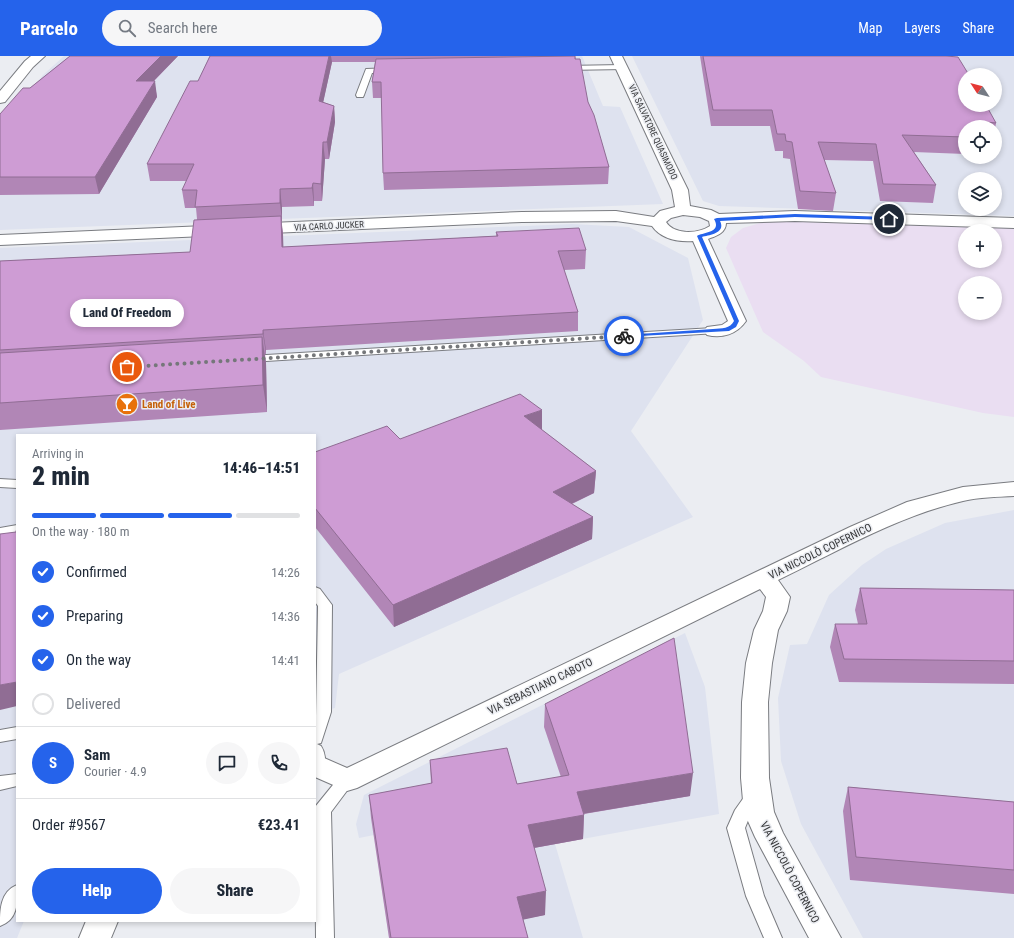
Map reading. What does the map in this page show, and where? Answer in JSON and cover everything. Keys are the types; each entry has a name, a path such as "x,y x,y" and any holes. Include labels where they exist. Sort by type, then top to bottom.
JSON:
{"street":[{"path":"0,99 29,64 39,56"},
{"name":"VIA SALVATORE QUASIMODO","path":"619,62 680,190 683,210"},
{"path":"717,219 719,224 718,228 714,232 699,236 684,236 670,233 660,226 658,222 660,218 666,214 683,210 702,212 717,219 795,216 1014,223"},
{"name":"VIA CARLO JUCKER","path":"0,240 522,217 616,216 658,222"},
{"path":"699,236 737,321 734,326 729,329 713,331"},
{"name":"VIA NICCOLÒ COPERNICO","path":"825,938 770,837 759,812 755,778 755,702 759,662 766,630 775,611 778,597 764,577 858,532 915,507 963,494 1014,489"},
{"name":"VIA SEBASTIANO CABOTO","path":"347,780 764,577"},
{"path":"316,762 347,780"},
{"path":"95,938 102,922"}],"lane":[{"path":"558,68 619,62"},
{"path":"360,95 369,71 401,70"},
{"path":"238,360 713,331"},
{"path":"0,483 16,484"},
{"path":"0,532 16,529"},
{"path":"316,593 325,605 323,712 316,736"},
{"path":"0,736 16,733"},
{"path":"0,783 16,780"},
{"path":"325,938 322,810 347,780"},
{"path":"757,793 741,816 736,828 755,896 773,938"},
{"path":"0,918 16,894"}],"shaded area":[{"path":"64,56 582,56 603,106 620,107 663,204 0,230 0,126 43,75"},
{"path":"632,56 1014,56 1014,216 1002,216 1002,172 958,172 958,214 719,206 703,201"},
{"path":"768,221 958,226 958,268 1002,268 1002,228 1014,228 1014,417 983,413 821,377 804,361 763,332 726,248 731,237 743,228"},
{"path":"572,224 629,227 688,258 703,320 631,431 693,517 339,674 335,708 316,713 316,434 16,434 16,922 24,922 17,938 0,938 0,248"},
{"path":"1014,510 1014,938 863,938 801,824 781,761 778,698 790,645 807,644 829,595 862,565 886,549 945,523"},
{"path":"685,633 705,687 719,814 555,844 583,938 389,938 374,835 359,838 356,824 364,795"}],"building":[{"path":"70,56 161,56 136,81 155,81 95,177 0,177 0,114 23,88 30,88"},
{"path":"210,56 329,56 319,101 334,106 327,142 323,142 321,184 313,183 312,188 280,189 280,203 195,207 197,190 182,190 194,164 147,164 190,81 198,81"},
{"path":"575,56 575,59 580,59 588,102 594,115 609,167 383,173 381,82 372,82 376,59"},
{"path":"703,56 946,56 958,57 965,68 958,68 958,112 990,112 994,120 958,120 958,137 902,135 936,185 883,184 876,144 818,142 836,193 800,191 792,142 786,141 785,134 777,134 772,110 713,110"},
{"path":"281,216 282,247 498,236 496,232 579,228 586,250 558,251 578,312 263,330 263,334 0,350 0,261 190,252 194,220"},
{"path":"262,337 263,385 0,403 0,353"},
{"path":"520,394 542,410 524,416 596,471 553,492 593,517 393,605 316,509 316,452 387,426 400,439"},
{"path":"16,532 16,682 0,685 0,534"},
{"path":"860,588 1014,590 1014,661 844,659 835,624 867,624"},
{"path":"674,638 693,773 577,792 584,815 528,825 546,891 517,897 528,938 391,938 369,795 432,783 430,760 507,748 517,784 569,775 545,704"},
{"path":"848,787 1014,802 1014,870 856,857"}],"way so far":[{"path":"127,367 624,336"}],"place":[{"name":"Land Of Freedom","path":"127,367"},
{"name":"Land of Live","path":"127,404"}],"route":[{"path":"624,336 713,331 729,329 734,326 737,321 699,236 714,232 718,228 719,224 717,219 795,216 889,219"}]}
